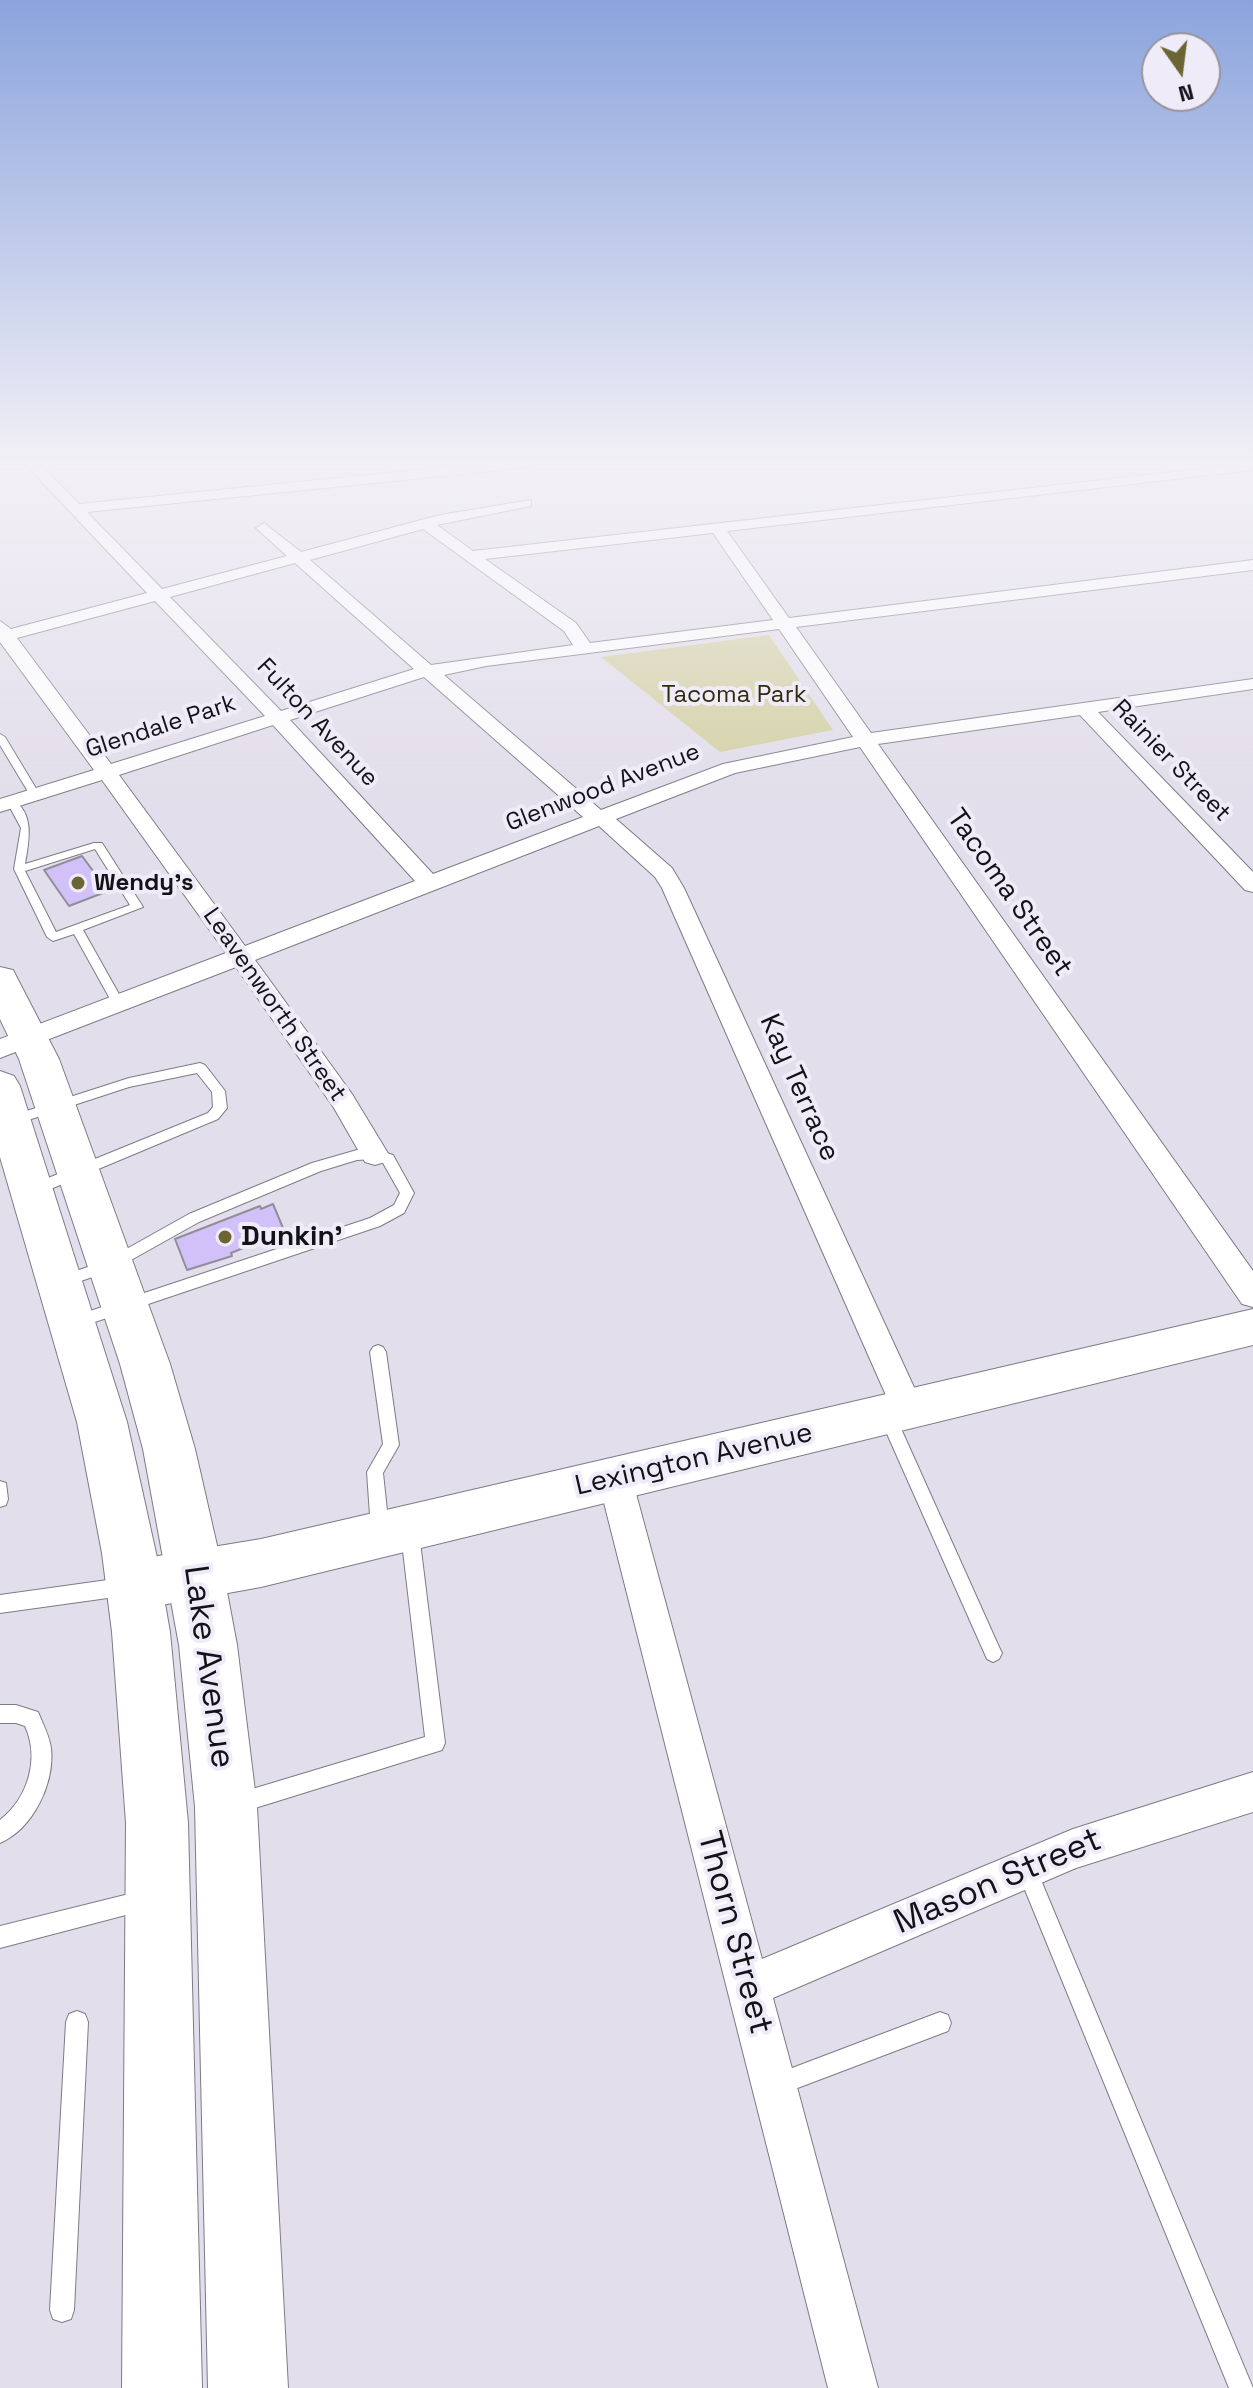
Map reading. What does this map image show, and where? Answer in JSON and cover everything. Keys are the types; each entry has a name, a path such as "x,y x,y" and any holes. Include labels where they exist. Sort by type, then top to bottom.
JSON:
{"main road":[{"name":"Lake Avenue","path":"1,985 15,1043 23,1104 56,1182 92,1294 169,1449 210,1660 192,1815 191,1886 162,2388"},
{"name":"Lake Avenue","path":"92,1294 109,1452 134,1585 147,1689 192,1815"},
{"name":"Lexington Avenue","path":"134,1585 196,1576 395,1531 1253,1327"},
{"name":"Lake Avenue","path":"191,1886 248,2388"}],"street":[{"name":"Fulton Avenue","path":"138,574 277,718 429,883"},
{"path":"2,633 236,574"},
{"name":"Kay Terrace","path":"317,574 664,873 897,1411"},
{"path":"496,574 570,627 583,643"},
{"name":"Tacoma Street","path":"749,574 1253,1295"},
{"name":"Glendale Park","path":"780,619 1104,574"},
{"name":"Glendale Park","path":"6,804 429,670 445,670 583,643 1170,574"},
{"name":"Leavenworth Street","path":"2,633 108,772 286,1018 317,1069 343,1101 375,1155"},
{"name":"Glenwood Avenue","path":"15,1043 740,765 865,740 1253,684"},
{"name":"Rainier Street","path":"1084,708 1253,885"},
{"name":"Thorn Street","path":"615,1479 853,2388"},
{"name":"Mason Street","path":"747,1985 790,1971 1093,1841 1253,1792"}],"lane":[{"path":"0,737 4,751 35,795"},
{"path":"6,804 26,828 19,869 53,937 137,907 98,845 19,869"},
{"path":"77,929 118,1003"},
{"path":"23,1104 110,1089 200,1068 218,1091 220,1108 213,1116 56,1182"},
{"path":"375,1155 388,1159 407,1193 399,1209 375,1222 92,1294 208,1212 340,1159 375,1155"},
{"path":"192,1815 435,1743 395,1531 375,1472 391,1445 378,1352"},
{"path":"897,1411 993,1653"},
{"path":"0,1489 0,1499"},
{"path":"0,1604 134,1585"},
{"path":"0,1714 31,1719 39,1732 41,1747 36,1792 17,1821 0,1833"},
{"path":"1026,1868 1242,2388"},
{"path":"0,1937 191,1886"},
{"path":"62,2310 77,2022"},
{"path":"774,2086 940,2023"}],"green space":[{"name":"Tacoma Park","path":"769,635 833,730 720,752 601,657"}],"building":[{"path":"82,856 108,891 69,906 44,870"},
{"name":"Dunkin'","path":"273,1204 283,1228 274,1231 275,1235 231,1253 232,1256 187,1270 175,1239 260,1206 261,1209"}],"place":[{"name":"Wendy's","path":"78,883"},
{"name":"Dunkin'","path":"225,1237"}]}
